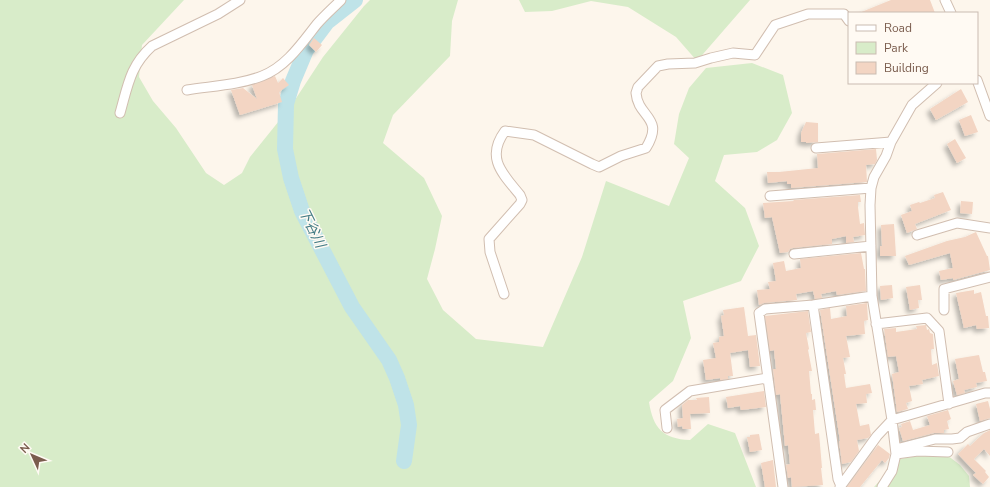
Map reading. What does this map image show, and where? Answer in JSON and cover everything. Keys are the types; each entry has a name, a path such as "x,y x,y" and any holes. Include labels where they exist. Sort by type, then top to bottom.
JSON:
{"street":[{"path":"120,113 131,74 137,62 144,53 152,46 218,14 240,0"},
{"path":"187,90 240,83 264,76 283,63 306,39 318,23 341,0"},
{"path":"945,0 951,12"},
{"path":"504,294 490,252 488,239 522,200 520,195 497,165 497,146 505,131 534,135 599,167 620,156 646,148 649,143 654,130 651,120 636,98 636,93 638,88 658,66 695,63 733,53 755,55 774,25 808,14 844,14 848,20"},
{"path":"978,83 990,116"},
{"path":"882,487 892,471 896,451 872,296 871,188 874,177 886,156 891,142 912,104 936,84"},
{"path":"816,148 891,142"},
{"path":"770,196 871,188"},
{"path":"917,235 957,223 990,228"},
{"path":"794,254 871,246"},
{"path":"944,310 944,289 990,277"},
{"path":"783,487 759,313 765,309 813,305 872,296"},
{"path":"813,305 840,486"},
{"path":"876,324 927,318 939,331 949,404"},
{"path":"667,428 665,410 690,391 767,378"},
{"path":"840,486 877,436 892,420 985,392 990,393"},
{"path":"896,451 935,439 960,438 967,432 990,424"},
{"path":"896,451 948,452"}],"green space":[{"path":"0,0 184,0 142,45 139,77 153,101 176,128 206,173 224,185 242,173 250,157 291,106 323,57 370,0 458,0 452,21 450,56 393,115 383,143 424,178 442,216 427,279 443,310 476,339 543,347 582,257 606,181 669,206 689,158 674,144 679,114 689,88 706,68 752,63 783,75 792,113 777,140 757,152 724,155 715,181 745,208 759,246 741,281 683,301 691,338 673,381 649,402 653,419 657,425 666,434 673,437 690,440 708,424 735,433 756,487 0,487"},
{"path":"519,0 750,0 697,61 676,37 628,7 591,1 552,11 525,12"},
{"path":"925,455 947,455 960,465 969,476 970,487 874,487 899,459"}],"building":[{"path":"891,0 930,0 935,12 861,12"},
{"path":"314,38 322,45 316,52 309,45"},
{"path":"275,76 278,83 283,78 289,85 279,92 282,102 240,115 231,90 243,88 257,99 252,85"},
{"path":"961,89 968,102 936,120 930,109"},
{"path":"971,115 978,132 965,136 959,120"},
{"path":"806,122 818,123 818,142 801,142 801,133"},
{"path":"955,139 966,158 957,163 947,144"},
{"path":"876,149 877,160 875,164 866,165 867,182 791,188 791,184 787,184 787,181 768,183 767,172 818,168 817,154"},
{"path":"943,192 951,210 915,224 917,229 907,233 901,215 912,211 910,205 935,198 934,195"},
{"path":"860,195 861,202 858,202 858,207 860,224 864,223 865,235 853,237 854,242 846,243 846,236 832,239 832,244 793,248 788,252 780,253 772,217 765,218 763,203"},
{"path":"961,201 973,202 972,214 960,213"},
{"path":"894,224 896,256 880,256 880,246 882,246 881,225"},
{"path":"976,232 988,256 990,270 953,280 953,278 941,280 939,271 953,268 950,253 909,265 905,256 947,241 965,237"},
{"path":"861,253 865,269 866,291 837,295 836,291 821,294 822,298 815,299 813,291 796,294 797,300 764,303 759,305 757,290 770,289 768,282 776,281 773,263 784,261 786,271 801,268 800,259"},
{"path":"892,285 893,298 881,300 880,286"},
{"path":"920,285 922,300 918,300 919,308 910,310 906,287"},
{"path":"974,290 974,294 981,292 986,316 988,316 989,328 977,329 976,325 964,328 956,293"},
{"path":"867,303 868,320 864,321 865,334 846,336 850,357 843,358 846,374 844,374 846,388 870,384 872,393 866,394 867,403 856,404 860,426 869,424 871,435 868,438 857,440 859,451 851,462 842,464 840,441 820,310 830,308 831,319 847,316 846,306"},
{"path":"744,307 748,336 756,335 760,366 750,367 748,350 730,353 733,376 728,376 728,379 720,380 720,378 706,380 703,360 716,358 713,343 719,342 719,337 724,336 721,316 724,315 723,310"},
{"path":"808,311 811,332 806,333 812,371 809,371 812,400 815,399 816,410 813,410 815,434 819,433 823,485 792,487 791,477 788,478 786,465 790,464 788,445 785,446 780,394 776,395 773,369 776,369 774,350 770,351 765,316"},
{"path":"926,325 927,330 929,329 930,333 933,334 934,349 931,349 932,365 937,363 939,376 922,380 923,384 909,386 912,401 906,403 908,409 897,412 892,374 899,372 896,356 888,357 884,329 896,328 896,332 917,329 916,326"},
{"path":"979,355 987,381 976,383 977,387 964,390 965,393 957,395 953,381 959,379 955,359"},
{"path":"764,391 766,407 741,410 740,406 728,408 726,397"},
{"path":"709,397 710,413 690,414 691,429 683,429 682,426 678,427 677,419 683,418 682,405 688,400 697,400 696,398"},
{"path":"988,401 990,418 980,421 976,404"},
{"path":"948,410 951,419 947,421 949,429 944,430 944,433 934,433 903,441 899,428 902,427 901,424 910,421 913,430 930,425 927,416"},
{"path":"990,430 990,456 984,449 974,459 986,471 985,472 989,477 983,484 973,475 976,473 958,454 968,444 970,446 984,433"},
{"path":"759,434 762,450 750,452 747,437 750,437 750,435"},
{"path":"878,445 890,454 889,458 885,463 882,460 860,487 847,487"},
{"path":"773,460 776,487 765,487 761,463"}],"waterway":[{"name":"下谷川","path":"355,0 327,22 306,50 293,81 286,104 285,149 291,178 302,211 352,307 389,360 397,378 406,405 409,425 404,461"}]}
